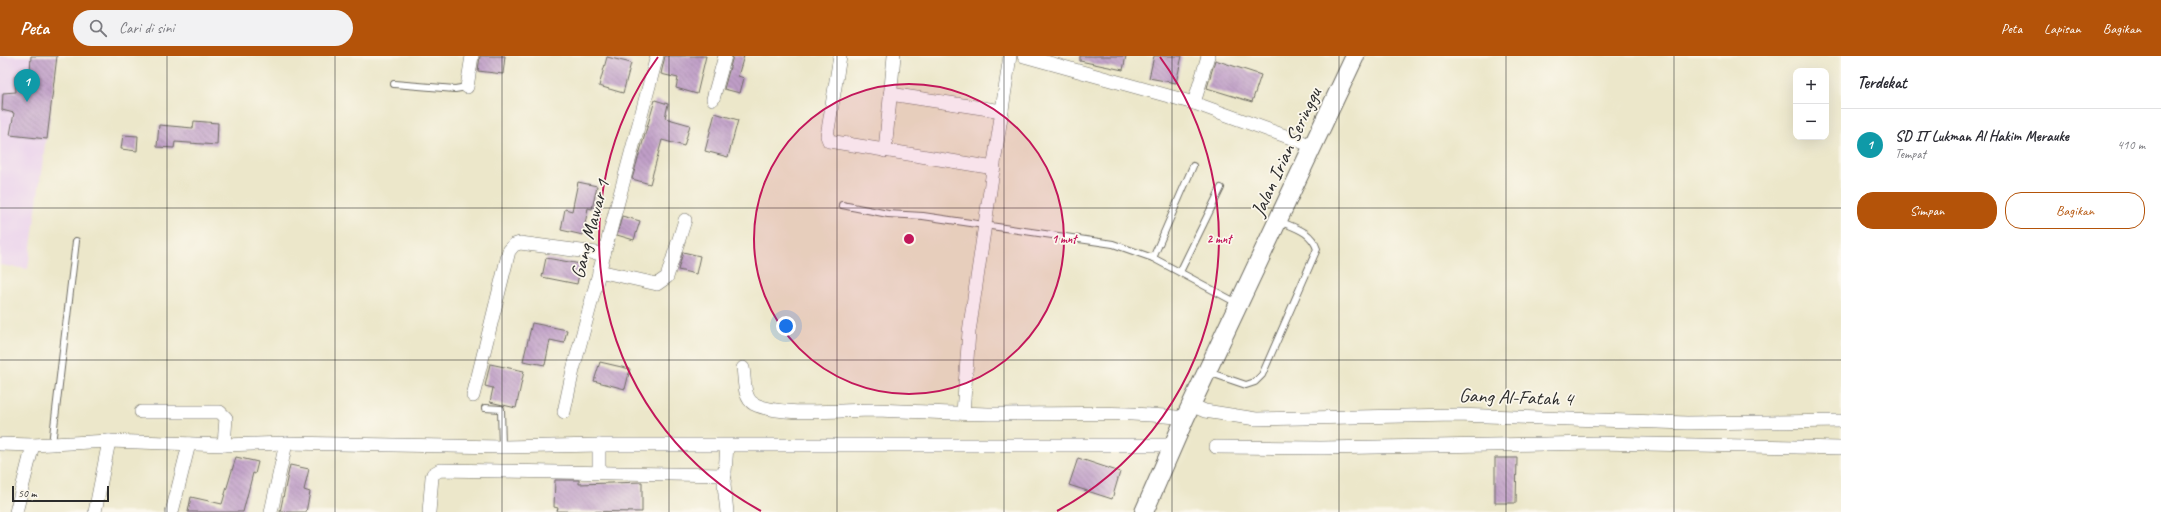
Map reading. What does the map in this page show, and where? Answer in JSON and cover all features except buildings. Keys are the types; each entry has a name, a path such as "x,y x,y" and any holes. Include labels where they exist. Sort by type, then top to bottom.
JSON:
{"street":[{"path":"467,86 472,56"},
{"name":"Gang Mawar 1","path":"564,412 573,370 657,56"},
{"path":"713,99 725,56"},
{"path":"840,56 827,136 829,141 994,168"},
{"path":"885,151 894,56"},
{"path":"962,413 969,332 1010,56"},
{"path":"1024,56 1194,103 1313,146"},
{"path":"1194,103 1208,56"},
{"name":"Jalan Irian Seringgu","path":"1144,512 1182,424 1355,56"},
{"path":"890,94 1002,111"},
{"path":"599,271 657,284 664,281 667,277 685,220"},
{"path":"473,396 508,251 514,245 520,243 604,254"},
{"path":"743,368 747,397 752,403 762,407 781,410 962,413 1089,413 1182,424"},
{"name":"Gang Al-Fatah 4","path":"1182,424 1205,411 1256,419 1456,415 1687,423 1841,421"},
{"path":"142,412 220,412 226,418 224,442"},
{"path":"0,444 52,444 109,441 189,444 224,442 502,443 727,446 1182,424"},
{"path":"94,512 109,441"},
{"path":"271,512 286,443"},
{"path":"1216,447 1321,448 1596,443 1841,448"},
{"path":"16,512 32,444"},
{"path":"172,512 189,444"},
{"path":"599,445 599,472"},
{"path":"727,446 725,475 727,512"},
{"path":"429,512 432,477 433,474 440,470 725,475"}],"lane":[{"path":"394,84 455,89 467,86"},
{"path":"1153,258 1193,166"},
{"path":"1180,272 1221,188"},
{"path":"842,206 888,214 923,216 1113,244 1153,258 1239,304"},
{"path":"1207,371 1246,385 1254,382 1262,375 1317,249 1315,242 1308,234 1278,220"},
{"path":"52,444 76,241"},
{"path":"485,408 502,409 502,443"}],"shaded area":[{"path":"0,56 57,56 28,269 0,265"}],"place":[{"name":"SD IT Lukman Al Hakim Merauke","path":"27,102"}]}
